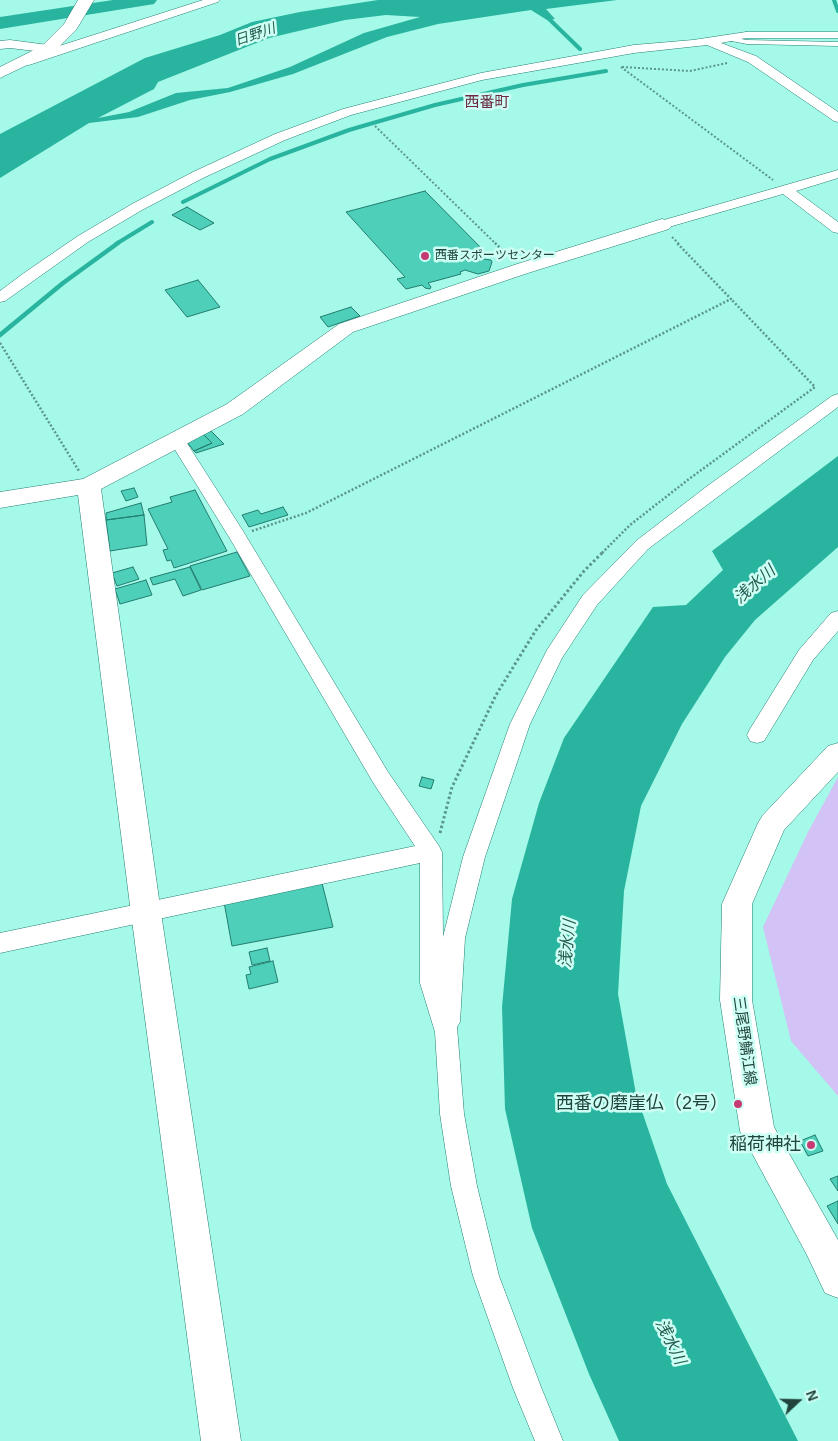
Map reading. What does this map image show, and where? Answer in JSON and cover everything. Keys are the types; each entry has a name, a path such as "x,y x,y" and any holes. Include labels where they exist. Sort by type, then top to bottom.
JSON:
{"street":[{"path":"18,66 48,50 70,27 86,0"},
{"path":"0,73 61,49 214,0"},
{"path":"0,298 76,244 137,207 198,175 280,137 339,115 400,97 534,66 634,49 693,44 705,40 768,33 838,35"},
{"path":"705,40 752,59 838,118"},
{"path":"0,45 10,44 48,50"},
{"path":"0,500 89,486 235,410 346,328 521,268 838,174"},
{"path":"785,189 838,229"},
{"path":"549,1441 526,1388 486,1276 464,1186 452,1114 447,1032 454,938 474,857 520,724 554,655 590,600 642,544 838,399"},
{"path":"177,440 237,535 381,778 431,852 432,983 447,1032"},
{"path":"89,486 146,913 221,1441"},
{"path":"757,735 806,655 838,618"},
{"name":"三尾野鯖江線","path":"838,754 773,823 737,904 736,1000 758,1131 820,1242 838,1280"},
{"path":"0,943 431,852"}],"lane":[{"path":"723,38 747,42 838,44"}],"path":[{"path":"752,59 690,71 621,67 785,189"},
{"path":"375,126 521,268"},
{"path":"237,535 306,513 731,299 662,225"},
{"path":"0,343 89,486"}],"shaded area":[{"path":"838,777 838,1096 791,1041 763,927 808,832"}],"water":[{"name":"日野川","path":"378,0 617,0 546,9 555,19 547,20 531,10 438,24 387,37 293,74 230,92 190,100 138,117 89,123 0,178 0,134 145,58 220,35 252,22 300,12","holes":["386,15 420,17 364,33 290,67 228,88 176,93 129,112 98,118 154,89 158,82 269,38 345,20"]},
{"name":"浅水川","path":"838,456 838,547 755,620 725,657 682,724 641,806 624,891 618,994 636,1094 667,1184 798,1441 619,1441 589,1374 532,1228 505,1109 502,1007 512,899 539,803 564,738 653,607 686,605 723,570 712,551"}],"building":[{"path":"425,191 487,254 475,258 491,260 489,271 478,274 465,270 460,272 461,274 428,283 431,287 430,289 422,285 406,289 397,279 405,277 346,212"},
{"path":"187,207 214,223 200,230 172,215"},
{"path":"198,280 220,307 187,317 165,290"},
{"path":"351,307 360,316 328,327 320,317"},
{"path":"211,431 224,444 196,453 194,451 212,443 203,434"},
{"path":"203,434 212,443 194,451 186,441"},
{"path":"134,488 138,497 126,501 121,491"},
{"path":"195,490 227,551 174,568 171,560 167,561 163,550 168,549 148,509 172,502 170,497"},
{"path":"141,503 144,515 106,520 106,513"},
{"path":"283,507 288,515 249,527 242,515 258,510 261,514"},
{"path":"144,515 147,545 110,551 106,520"},
{"path":"237,552 250,576 202,590 190,566"},
{"path":"133,567 139,579 117,586 112,573"},
{"path":"190,567 201,590 183,596 175,579 153,585 150,578"},
{"path":"146,580 152,595 120,604 115,589"},
{"path":"422,777 434,780 431,789 419,786"},
{"path":"322,883 333,927 232,946 224,902"},
{"path":"267,948 270,961 252,965 249,952"},
{"path":"273,961 278,982 249,989 246,975 251,974 249,967"},
{"path":"815,1135 823,1151 808,1156 800,1141"},
{"path":"838,1176 838,1191 830,1179"},
{"path":"838,1201 838,1224 827,1206"}],"waterway":[{"path":"0,23 148,0"},
{"path":"834,0 838,11"},
{"path":"546,16 580,49"},
{"path":"183,202 270,159 349,130 435,105 523,85 606,71"},
{"path":"116,244 152,222"},
{"path":"0,335 63,283 118,243"}],"place":[{"name":"西番スポーツセンター","path":"425,256"},
{"name":"西番の磨崖仏（2号）","path":"738,1104"},
{"name":"稲荷神社","path":"811,1145"}],"district":[{"name":"西番町","path":"487,103"}]}
